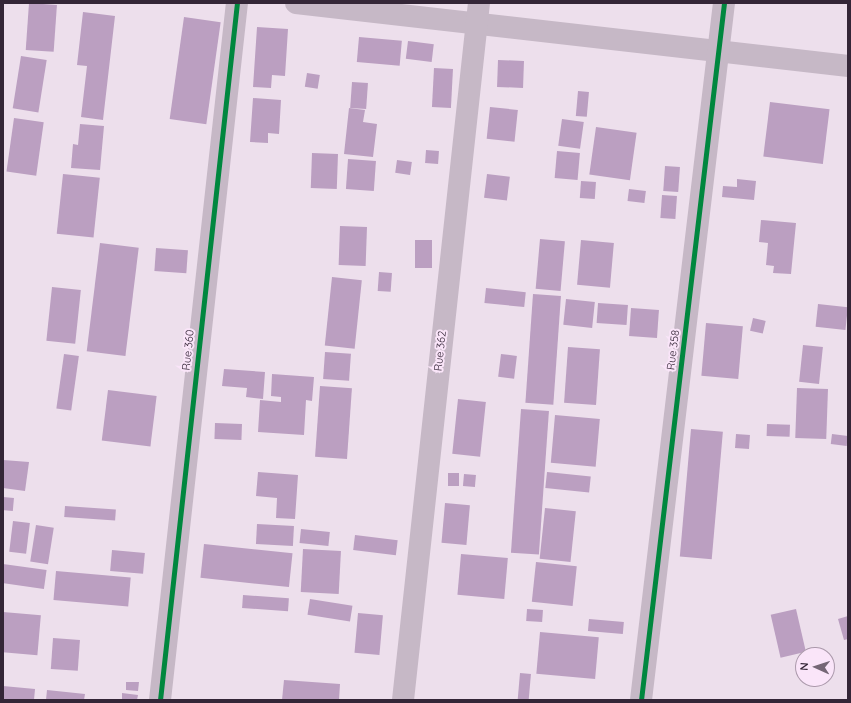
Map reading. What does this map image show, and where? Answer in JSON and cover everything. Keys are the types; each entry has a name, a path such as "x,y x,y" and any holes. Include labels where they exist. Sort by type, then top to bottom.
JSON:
{"street":[{"name":"Rue 360","path":"160,700 237,3"},
{"path":"296,3 478,13 719,52 848,66"},
{"name":"Rue 358","path":"641,700 724,3"},
{"name":"Rue 362","path":"403,700 478,13"}],"building":[{"path":"29,3 57,5 54,52 26,50"},
{"path":"83,12 115,16 103,120 81,117 87,66 77,65"},
{"path":"184,17 221,22 206,124 170,119"},
{"path":"257,27 288,29 285,76 272,75 271,88 253,87"},
{"path":"359,37 402,41 400,66 357,62"},
{"path":"408,41 434,44 432,62 406,59"},
{"path":"21,56 47,60 38,112 13,108"},
{"path":"498,60 524,61 523,88 497,87"},
{"path":"434,68 453,69 451,108 432,107"},
{"path":"307,73 320,75 318,89 305,87"},
{"path":"352,82 368,83 366,109 350,108"},
{"path":"578,91 589,92 587,117 576,116"},
{"path":"253,98 281,100 279,134 268,133 268,143 250,142"},
{"path":"770,102 830,109 823,164 763,157"},
{"path":"490,107 518,110 515,142 487,139"},
{"path":"349,108 365,110 363,122 377,124 373,157 344,154"},
{"path":"14,118 44,122 36,176 6,171"},
{"path":"562,119 584,122 580,149 558,146"},
{"path":"80,124 104,126 100,170 71,168 73,144 78,145"},
{"path":"596,127 637,133 630,180 589,175"},
{"path":"426,150 439,151 438,164 425,163"},
{"path":"557,151 580,153 578,180 555,178"},
{"path":"312,153 338,154 337,189 311,188"},
{"path":"348,159 376,161 374,191 346,189"},
{"path":"397,160 412,162 410,175 395,173"},
{"path":"665,166 680,167 678,192 663,191"},
{"path":"63,174 100,178 94,238 57,234"},
{"path":"487,174 510,177 507,201 484,198"},
{"path":"737,179 756,181 754,200 722,197 723,186 737,187"},
{"path":"581,181 596,182 595,199 580,198"},
{"path":"629,189 646,191 644,203 628,201"},
{"path":"662,195 677,196 675,219 660,218"},
{"path":"761,220 796,223 791,274 773,273 774,266 766,265 768,243 759,242"},
{"path":"340,226 367,227 366,266 339,265"},
{"path":"540,239 565,241 561,291 536,289"},
{"path":"415,240 432,240 432,268 415,268"},
{"path":"581,240 614,243 610,288 577,285"},
{"path":"100,243 139,248 125,356 87,351"},
{"path":"156,248 188,250 186,273 154,271"},
{"path":"379,272 392,273 391,292 378,291"},
{"path":"332,277 362,280 355,349 325,346"},
{"path":"52,287 81,290 75,344 46,341"},
{"path":"486,288 526,292 524,307 484,303"},
{"path":"533,294 561,296 553,405 525,403"},
{"path":"566,299 595,302 592,328 563,325"},
{"path":"598,303 628,305 627,325 597,323"},
{"path":"818,304 848,307 845,330 816,327"},
{"path":"631,308 659,310 657,338 629,336"},
{"path":"753,318 766,321 763,334 750,331"},
{"path":"706,323 743,326 738,379 701,376"},
{"path":"803,345 823,347 819,384 799,382"},
{"path":"568,347 600,349 596,405 564,403"},
{"path":"325,352 351,354 349,381 323,379"},
{"path":"64,354 79,356 71,411 56,408"},
{"path":"501,354 517,356 514,379 498,377"},
{"path":"224,369 265,372 263,399 246,397 247,388 222,386"},
{"path":"272,374 314,377 312,401 306,400 304,435 258,432 260,400 281,402 281,397 271,396"},
{"path":"320,386 352,388 347,459 315,457"},
{"path":"797,388 828,389 826,439 795,438"},
{"path":"108,390 157,396 150,447 102,441"},
{"path":"458,399 486,402 480,457 452,454"},
{"path":"521,409 549,411 539,555 511,553"},
{"path":"555,415 600,419 596,467 551,463"},
{"path":"215,423 242,424 241,440 214,439"},
{"path":"767,424 790,425 790,437 767,436"},
{"path":"691,429 723,432 712,559 680,557"},
{"path":"736,434 750,435 749,449 735,448"},
{"path":"832,434 848,436 847,446 831,444"},
{"path":"3,460 29,462 25,491 3,488"},
{"path":"258,472 298,475 295,519 276,518 277,498 256,496"},
{"path":"547,472 591,477 589,493 545,488"},
{"path":"448,473 459,473 459,486 448,486"},
{"path":"464,474 476,475 475,487 463,486"},
{"path":"3,497 14,498 13,511 3,510"},
{"path":"445,503 470,505 466,545 442,543"},
{"path":"65,506 116,510 115,521 64,517"},
{"path":"545,508 576,511 570,562 540,559"},
{"path":"13,521 30,523 26,554 9,552"},
{"path":"257,524 294,526 293,546 256,544"},
{"path":"36,525 54,528 48,564 30,562"},
{"path":"301,529 330,532 328,546 300,543"},
{"path":"355,535 398,540 396,555 353,550"},
{"path":"204,544 293,553 289,587 200,578"},
{"path":"303,549 341,551 339,594 301,592"},
{"path":"112,550 145,553 143,574 110,571"},
{"path":"461,554 508,558 504,599 457,595"},
{"path":"536,562 577,566 573,606 532,602"},
{"path":"3,564 47,570 44,589 3,583"},
{"path":"56,571 131,578 128,606 53,600"},
{"path":"243,595 289,598 288,611 242,608"},
{"path":"310,599 352,606 350,622 307,615"},
{"path":"527,609 543,610 542,622 526,621"},
{"path":"796,609 805,647 795,647 795,654 781,658 771,615"},
{"path":"3,612 41,615 37,655 3,652"},
{"path":"358,613 383,615 379,655 355,653"},
{"path":"848,616 848,639 844,640 838,619"},
{"path":"589,619 624,622 623,634 588,631"},
{"path":"540,632 599,637 595,679 536,674"},
{"path":"53,638 80,640 78,671 51,669"},
{"path":"520,673 531,674 529,700 518,700"},
{"path":"284,680 340,684 339,700 282,700"},
{"path":"126,682 139,682 138,691 126,690"},
{"path":"3,686 35,689 34,700 3,700"},
{"path":"47,690 85,694 84,700 46,700"},
{"path":"122,693 138,695 137,700 122,700"}],"cycle path":[{"path":"160,700 237,3"},
{"path":"641,700 724,3"}]}
